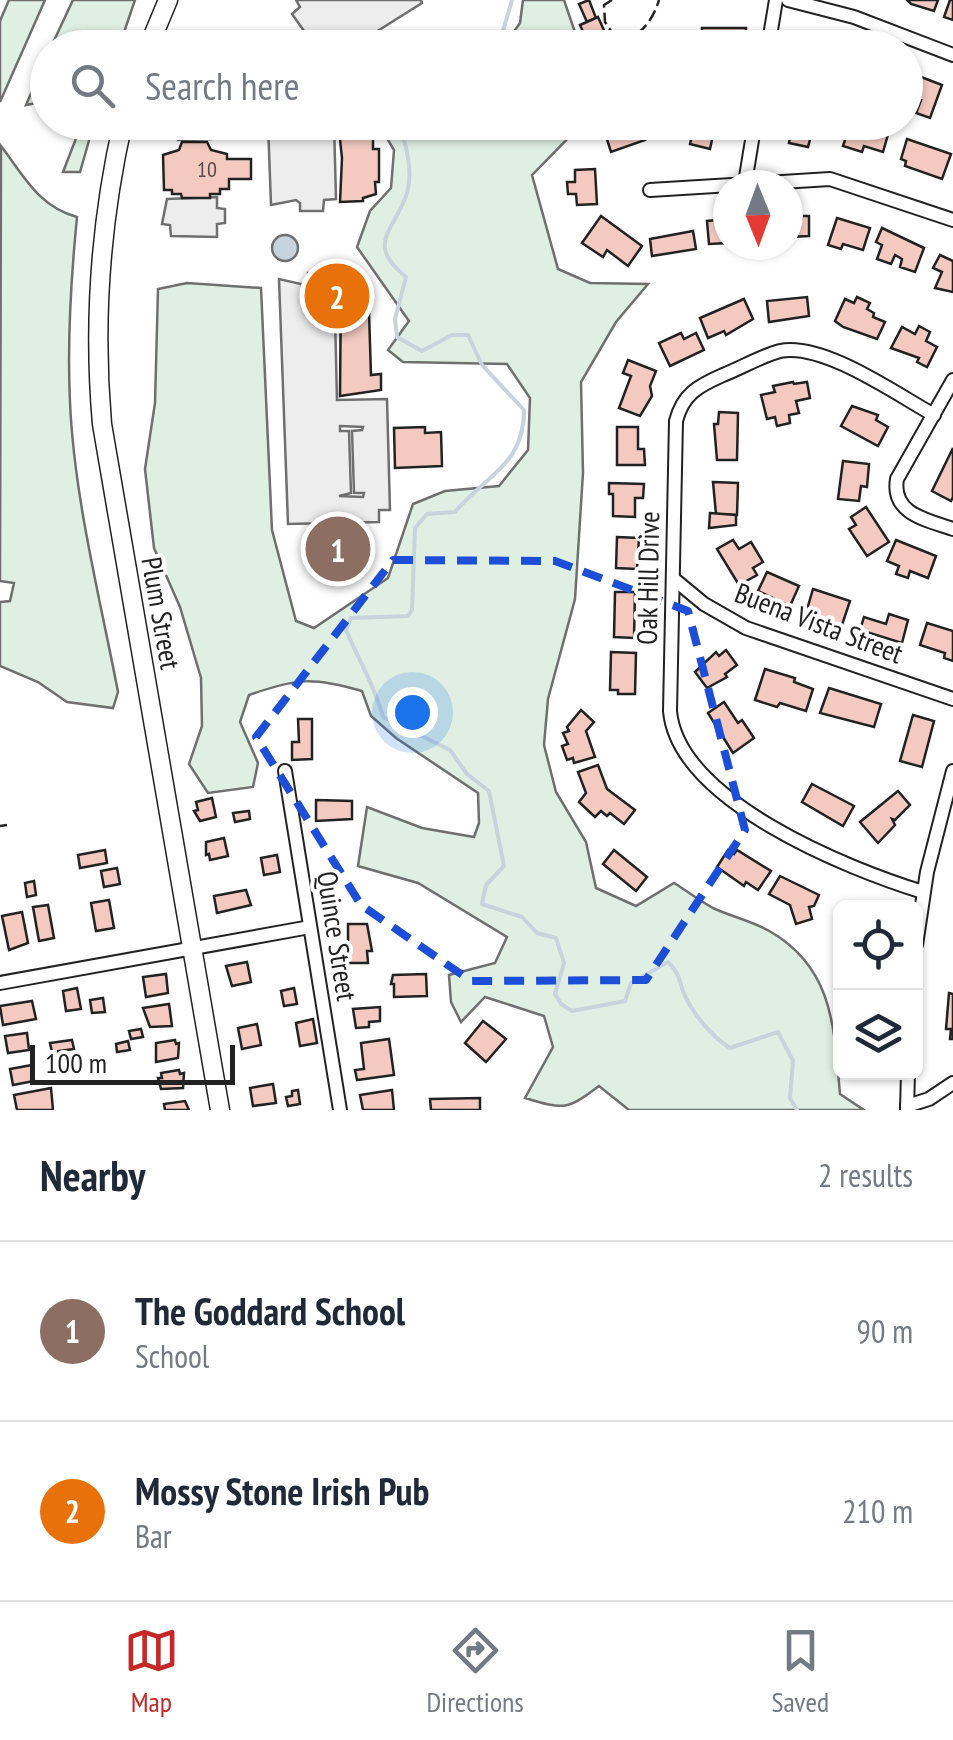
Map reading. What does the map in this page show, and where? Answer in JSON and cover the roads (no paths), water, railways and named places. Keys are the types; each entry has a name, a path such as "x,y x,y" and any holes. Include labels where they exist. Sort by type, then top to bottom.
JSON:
{"main road":[{"path":"156,30 168,0"},
{"name":"Plum Street","path":"120,140 101,247 96,320 99,391 112,490 220,1110"}],"street":[{"path":"771,30 776,0"},
{"path":"788,0 839,12 887,30"},
{"path":"923,44 953,55"},
{"path":"746,170 752,140"},
{"path":"803,180 830,179 953,220"},
{"path":"650,190 713,185"},
{"name":"Oak Hill Drive","path":"923,892 853,869 802,845 731,798 684,753 671,726 670,711 676,421 684,398 693,390 779,352 796,350 825,356 934,415"},
{"path":"953,380 897,479 896,489 902,506 910,514 953,529"},
{"name":"Buena Vista Street","path":"675,580 704,604 746,628 953,699"},
{"name":"Quince Street","path":"285,771 340,1110"},
{"path":"922,900 953,771"},
{"path":"0,983 310,927"},
{"path":"908,1080 907,1108 953,1083"}],"waterway":[{"path":"503,30 512,0"},
{"path":"404,140 409,166 407,193 385,246 393,265 406,277 395,319 397,337 422,351 452,335 468,335 482,365 524,410 522,429 511,456 455,512 427,514 415,528 412,610 408,616 351,618 346,630 383,717 450,750 467,774 489,791 504,866 486,885 482,904 522,917 537,933 556,938 564,963 555,994 561,1004 572,1011 625,1001 631,983 668,962 696,1015 730,1048 778,1032 793,1061 790,1098 797,1110"}],"place":[{"name":"Mossy Stone Irish Pub","path":"337,296"},
{"name":"The Goddard School","path":"338,549"}]}
